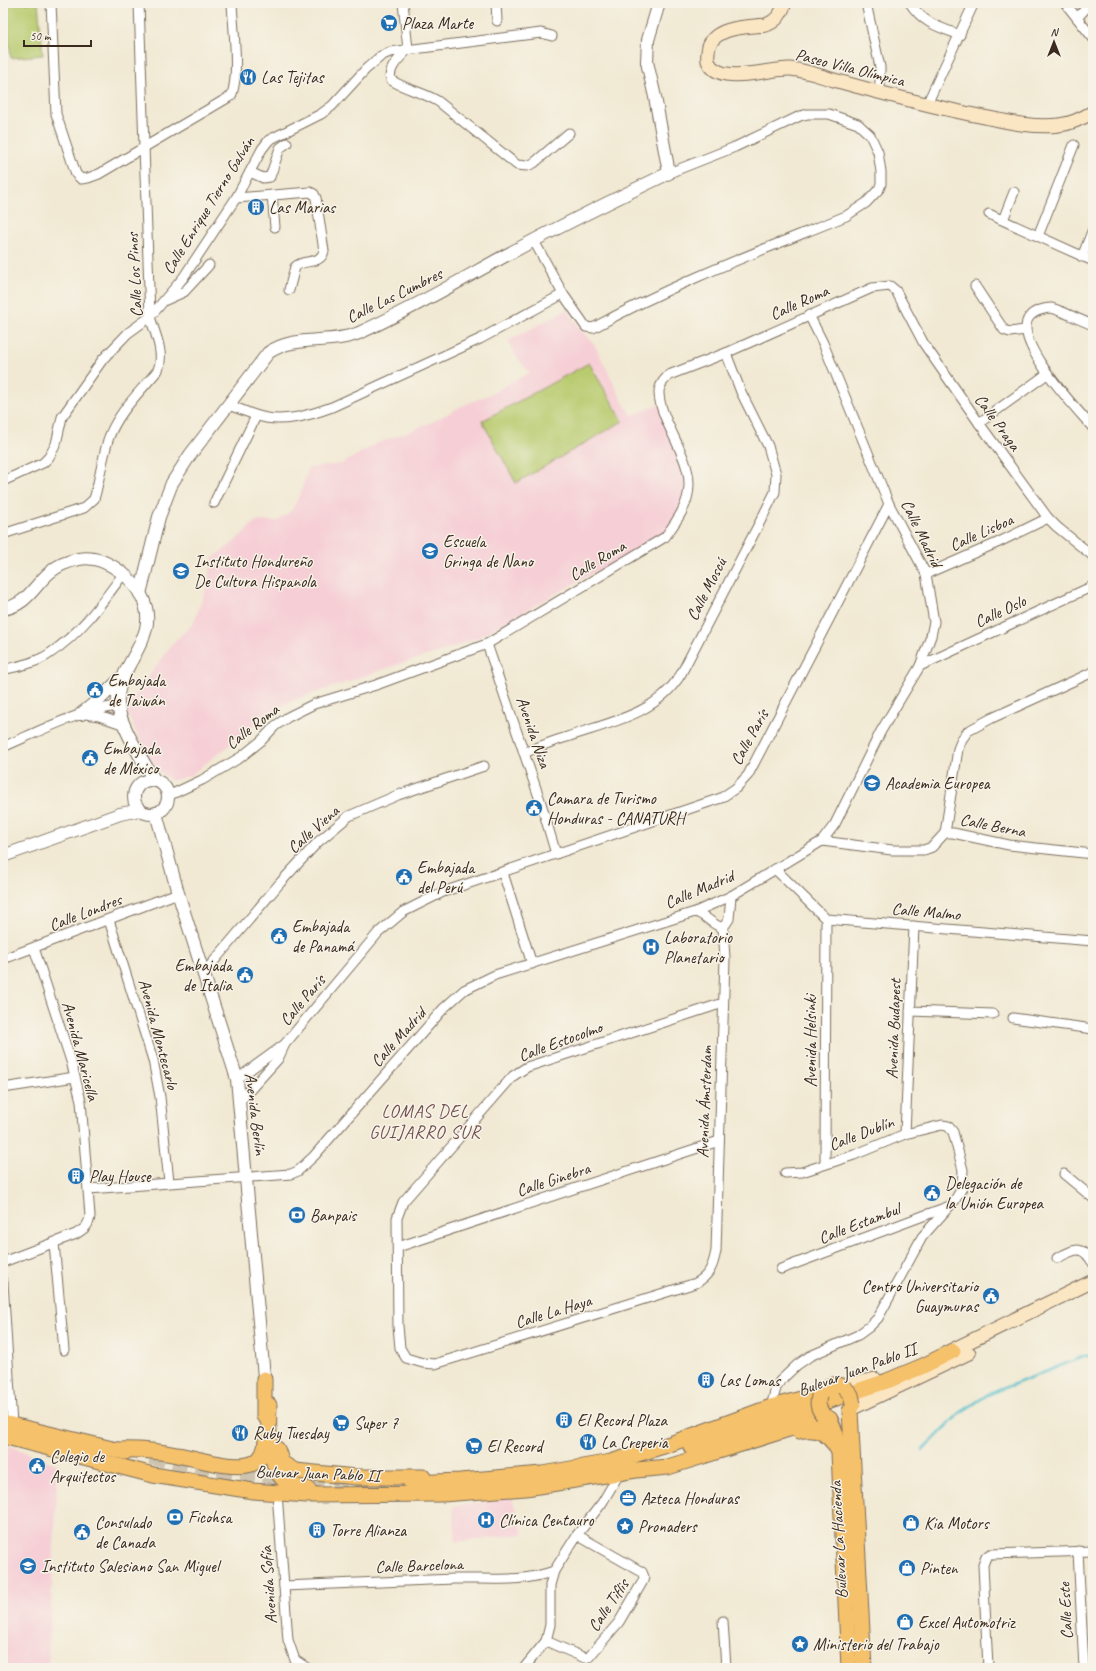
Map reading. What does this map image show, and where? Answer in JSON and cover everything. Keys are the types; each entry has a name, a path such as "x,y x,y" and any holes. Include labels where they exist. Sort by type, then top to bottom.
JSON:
{"main road":[{"name":"Paseo Villa Olímpica","path":"785,3 778,18 766,25 727,30 718,35 710,43 707,52 708,61 713,68 719,72 733,75 783,69 799,70 880,93 927,104 999,120 1037,125 1060,125 1084,117 1093,112"},
{"name":"Bulevar Juan Pablo II","path":"851,1408 956,1355 1093,1281"},
{"name":"Bulevar Juan Pablo II","path":"636,1470 888,1385 926,1369 1093,1291"},
{"name":"Bulevar Juan Pablo II","path":"615,1468 623,1463 661,1456 703,1443 887,1381 923,1366 956,1355"},
{"name":"Bulevar Juan Pablo II","path":"843,1387 878,1379 956,1355"},
{"path":"116,1450 133,1449 154,1451 238,1466 255,1462 262,1456 265,1450 264,1379"},
{"path":"829,1386 843,1387 851,1395 851,1408 841,1418 827,1417 819,1409 819,1395 829,1386"},
{"name":"Bulevar Juan Pablo II","path":"6,1428 153,1475 196,1483 277,1493 307,1495 418,1494 500,1490 552,1485 615,1468 670,1444 771,1407 819,1395"},
{"path":"269,1405 278,1454 282,1463 295,1471 340,1476 413,1476 460,1481"},
{"path":"269,1405 268,1418 274,1465 285,1482 301,1488 319,1490 500,1490"},
{"name":"Bulevar La Hacienda","path":"851,1408 864,1668"},
{"name":"Bulevar Juan Pablo II","path":"412,1483 460,1481 615,1468 636,1470 668,1467 827,1417"},
{"name":"Bulevar La Hacienda","path":"827,1417 836,1434 839,1452 849,1668"},
{"path":"6,1428 150,1457"},
{"path":"747,1442 808,1429 816,1430 828,1436 839,1452"}],"street":[{"path":"51,3 56,114 76,174 80,179 99,174 231,96 234,90 236,70 232,3"},
{"name":"Calle Los Pinos","path":"3,534 84,508 94,499 108,440 112,430 127,406 158,370 161,364 161,356 150,317 139,3"},
{"path":"403,3 408,49 392,69 390,73 391,80 401,86 426,94 439,102 517,165 527,166 534,163 569,133"},
{"path":"496,3 498,21"},
{"path":"534,241 563,294 586,327 593,328 636,304 689,280 846,216 870,198 879,189 882,178 878,152 868,132 852,122 829,114 819,113 800,116 735,147 669,173 647,62 648,40 659,3"},
{"path":"866,3 880,67 880,93"},
{"path":"910,3 916,12 926,22 960,35"},
{"path":"927,104 974,3"},
{"path":"1065,3 1093,38"},
{"path":"1076,18 1092,3"},
{"name":"Calle Enrique Tierno Galván","path":"3,481 43,463 49,457 56,444 62,417 103,359 128,333 150,317 183,278 236,198 269,140 321,114 332,106 366,69 381,56 390,52 541,33 552,36"},
{"path":"250,172 263,178 270,177 280,148 287,143"},
{"path":"1038,236 1074,145"},
{"name":"Calle Las Cumbres","path":"140,594 167,491 190,455 268,352 277,346 291,342 341,339 358,334 534,241 669,173"},
{"path":"236,198 310,192 314,194 316,198 324,251 318,260 298,264 289,290"},
{"path":"1002,220 1014,192"},
{"path":"272,195 275,227"},
{"path":"989,214 1093,261"},
{"path":"1082,257 1093,229"},
{"path":"164,300 184,292 209,265"},
{"name":"Calle Roma","path":"168,796 186,789 225,767 261,741 275,726 288,717 314,704 376,685 487,644 665,537 677,521 687,500 690,484 684,461 661,404 659,390 662,382 669,375 726,353 872,288 890,286 896,291"},
{"path":"975,286 1004,330 1010,332 1025,330"},
{"name":"Calle Praga","path":"896,291 924,344 1048,518 1093,556"},
{"path":"229,405 256,416 271,418 286,419 313,414 332,407 480,339 563,294"},
{"path":"1093,325 1051,308 1032,313 1027,319 1025,330 1047,374 1093,428"},
{"name":"Calle Madrid","path":"88,1189 169,1182 247,1178 290,1174 298,1171 314,1156 444,1008 464,990 495,975 695,912 731,896 822,841 834,824 881,731 920,666 931,636 934,622 926,574 890,504 823,343 809,315"},
{"name":"Calle Moscú","path":"524,753 629,716 651,705 663,696 673,686 681,674 763,516 775,492 776,474 768,446 741,392 726,353"},
{"path":"979,423 1047,374"},
{"path":"214,503 256,416"},
{"name":"Calle París","path":"237,1079 285,1044 378,933 404,912 443,892 503,873 721,798 736,788 748,775 890,504"},
{"name":"Calle Lisboa","path":"926,574 997,543 1048,518"},
{"path":"3,610 18,604 27,598 49,573 58,566 81,558 92,558 114,566 132,582 140,594 147,612 146,634 124,675 118,696 118,706 125,725 141,758 155,781"},
{"path":"3,670 32,662 49,654 75,633 94,613 124,574"},
{"name":"Calle Oslo","path":"920,666 1093,586"},
{"name":"Avenida Niza","path":"487,644 556,854"},
{"path":"945,833 958,749 962,739 968,731 992,718 1093,672"},
{"path":"80,714 101,698 124,675"},
{"path":"3,747 80,714 118,706"},
{"path":"80,714 99,716 125,725"},
{"path":"140,784 150,780 164,786 168,800 163,808 156,813 150,814 138,805 135,794 140,784 141,758"},
{"name":"Calle Viena","path":"203,974 280,883 318,842 349,816 398,795 484,766"},
{"path":"3,856 120,814 138,805"},
{"name":"Avenida Berlín","path":"156,813 178,893 237,1079 264,1379 269,1405"},
{"name":"Calle Berna","path":"822,841 892,850 924,850 932,847 945,833 952,833 1009,845 1093,854"},
{"path":"775,869 826,919"},
{"path":"503,873 532,964"},
{"name":"Calle Londres","path":"3,959 178,893"},
{"name":"Avenida Ámsterdam","path":"707,1276 714,1264 716,1251 725,958 723,928 729,919 731,896"},
{"path":"695,912 706,917 718,927 723,928"},
{"name":"Calle Malmo","path":"826,919 1093,941"},
{"name":"Avenida Helsinki","path":"825,1164 826,919"},
{"name":"Avenida Montecarlo","path":"109,920 153,1060 160,1097 169,1182"},
{"name":"Avenida Budapest","path":"905,1134 914,926"},
{"name":"Avenida Maricella","path":"3,1262 76,1234 86,1227 90,1216 81,1101 75,1077 34,948"},
{"name":"Calle Estocolmo","path":"406,1358 400,1348 398,1326 397,1218 403,1202 513,1076 527,1066 723,1003"},
{"path":"910,1011 993,1014"},
{"path":"1013,1018 1093,1029"},
{"name":"Calle París","path":"240,1101 278,1059 285,1044"},
{"path":"3,1088 75,1077"},
{"name":"Calle Dublín","path":"785,1172 802,1172 905,1134 942,1125 948,1126 953,1132 963,1170 962,1188 955,1200 948,1207"},
{"name":"Calle Ginebra","path":"398,1247 719,1141"},
{"path":"1064,1174 1093,1198"},
{"path":"771,1407 776,1388 780,1381 798,1365 810,1356 858,1335 878,1318 922,1237 948,1207"},
{"name":"Calle Estambul","path":"781,1269 948,1207"},
{"path":"54,1243 64,1350"},
{"path":"1058,1258 1074,1250 1081,1250 1086,1252 1093,1263"},
{"name":"Calle La Haya","path":"406,1358 423,1363 435,1364 696,1283 707,1276"},
{"path":"3,1282 6,1428"},
{"path":"524,1668 546,1641 550,1625 550,1585 554,1571 577,1535 602,1503 615,1468"},
{"name":"Avenida Sofía","path":"277,1493 288,1640 295,1660 307,1668"},
{"name":"Calle Tiflis","path":"546,1641 585,1658 589,1657 619,1622 643,1581 644,1577 642,1572 577,1535"},
{"name":"Calle Este","path":"1078,1551 1084,1668"},
{"path":"988,1668 983,1565 986,1557 990,1554 1093,1551"},
{"name":"Calle Barcelona","path":"284,1586 456,1579 514,1579 539,1576 554,1571"},
{"path":"723,1621 726,1668"}],"shaded area":[{"name":"Escuela Gringa de Nano","path":"568,309 580,329 594,344 624,404 632,415 661,404 684,461 687,500 665,537 593,573 479,637 443,651 399,664 286,703 261,720 191,775 171,781 153,766 136,733 126,708 171,645 193,624 206,589 213,558 232,544 256,521 278,521 292,510 301,492 308,468 341,464 378,443 432,422 462,406 493,393 530,373 515,355 508,341"},
{"name":"Instituto Salesiano San Miguel","path":"3,1443 58,1465 48,1668 3,1668"},
{"name":"Clínica Centauro","path":"512,1497 523,1534 456,1542 453,1507"}],"green space":[{"path":"3,3 38,3 43,55 11,58 5,4"},
{"path":"589,363 623,421 516,483 482,421"}],"waterway":[{"path":"923,1450 960,1413 987,1395 1085,1356 1093,1356"}],"tunnel":[{"path":"150,1457 217,1472 294,1481 340,1486 386,1484"}],"place":[{"name":"Plaza Marte","path":"389,23"},
{"name":"Las Tejitas","path":"248,77"},
{"name":"Las Marias","path":"256,207"},
{"name":"Escuela Gringa de Nano","path":"430,551"},
{"name":"Instituto Hondureño De Cultura Hispanola","path":"181,571"},
{"name":"Embajada de Taiwán","path":"95,690"},
{"name":"Embajada de México","path":"90,758"},
{"name":"Academia Europea","path":"872,783"},
{"name":"Camara de Turismo Honduras - CANATURH","path":"534,808"},
{"name":"Embajada del Perú","path":"404,877"},
{"name":"Embajada de Panamá","path":"279,936"},
{"name":"Laboratorio Planetario","path":"651,947"},
{"name":"Embajada de Italia","path":"245,975"},
{"name":"Play House","path":"76,1176"},
{"name":"Delegación de la Unión Europea","path":"932,1193"},
{"name":"Banpais","path":"297,1215"},
{"name":"Centro Universitario Guaymuras","path":"991,1296"},
{"name":"Las Lomas","path":"706,1380"},
{"name":"El Record Plaza","path":"564,1420"},
{"name":"Super 7","path":"341,1423"},
{"name":"Ruby Tuesday","path":"240,1433"},
{"name":"La Creperia","path":"588,1442"},
{"name":"El Record","path":"474,1446"},
{"name":"Colegio de Arquitectos","path":"37,1466"},
{"name":"Azteca Honduras","path":"628,1498"},
{"name":"Ficohsa","path":"175,1517"},
{"name":"Clínica Centauro","path":"486,1520"},
{"name":"Kia Motors","path":"911,1523"},
{"name":"Pronaders","path":"625,1526"},
{"name":"Torre Alianza","path":"317,1530"},
{"name":"Consulado de Canada","path":"82,1532"},
{"name":"Instituto Salesiano San Miguel","path":"28,1566"},
{"name":"Pinten","path":"907,1568"},
{"name":"Excel Automotriz","path":"905,1622"},
{"name":"Ministerio del Trabajo","path":"800,1644"}],"district":[{"name":"LOMAS DEL GUIJARRO SUR","path":"425,1121"}]}
